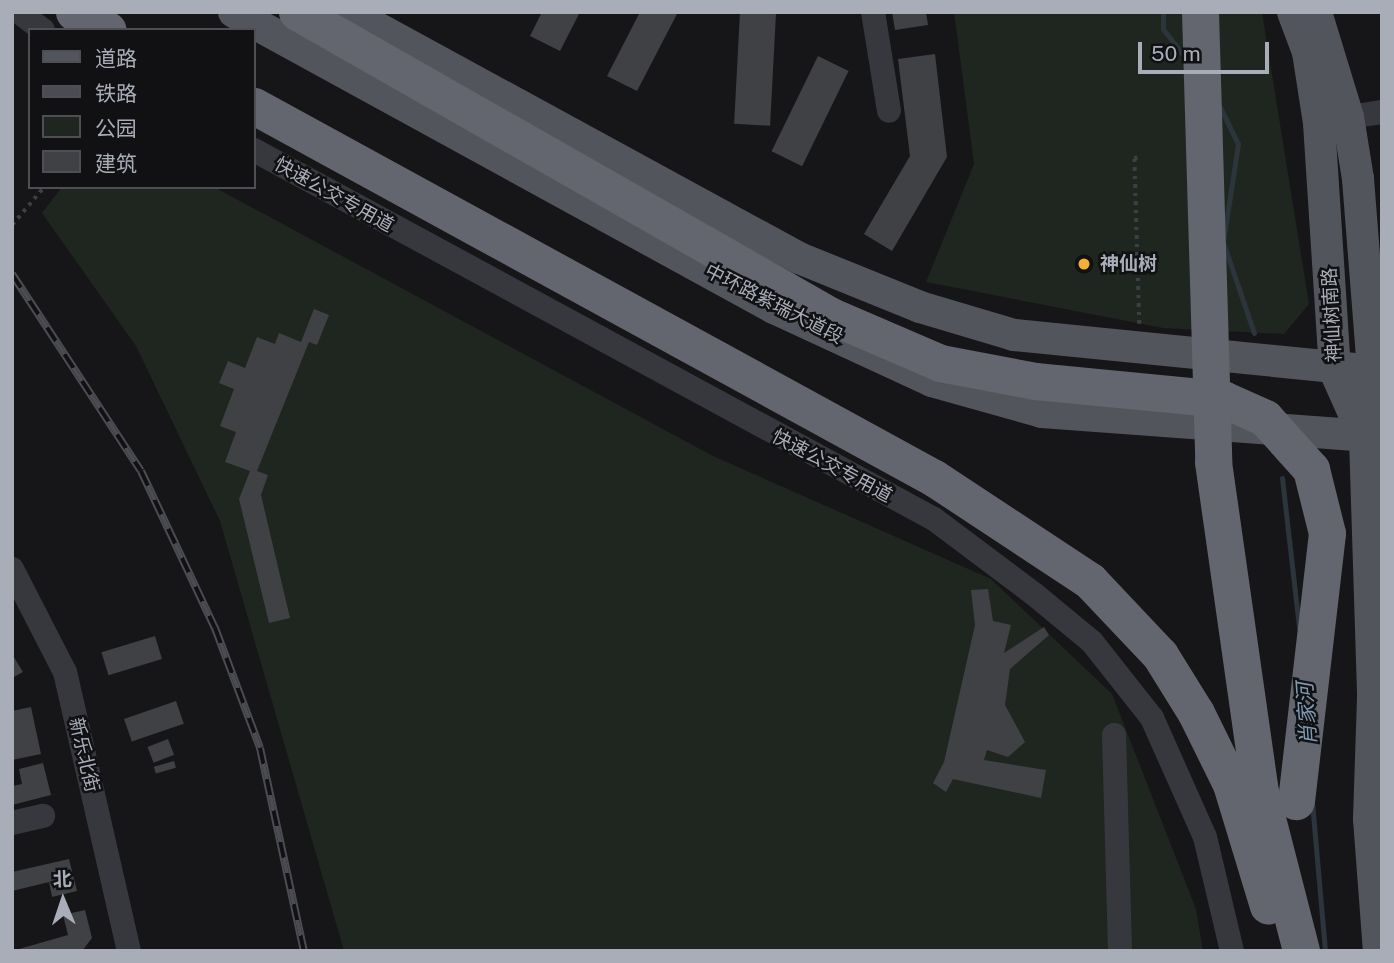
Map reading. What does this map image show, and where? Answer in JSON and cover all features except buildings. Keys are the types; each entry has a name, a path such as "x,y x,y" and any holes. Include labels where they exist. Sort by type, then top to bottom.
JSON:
{"highway":[{"path":"74,12 104,28"},
{"path":"297,12 831,316 940,363 1035,381 1223,399 1265,418 1311,469 1327,533 1299,738 1301,951"},
{"path":"1200,12 1213,463 1259,787 1268,906"},
{"path":"256,107 934,478 1090,581 1160,655 1196,712 1231,784 1268,906 1277,951"},
{"path":"1259,787 1301,951"}],"main road":[{"name":"中环路紫瑞大道段","path":"234,12 774,308 932,381 1042,412 1373,438"},
{"path":"348,12 799,258 920,307 1014,335 1335,371 1378,371"},
{"name":"神仙树南路","path":"1293,12 1334,120 1335,371 1373,438 1377,698 1369,819 1379,951"},
{"path":"1316,12 1378,371 1373,438"}],"street":[{"path":"19,12 40,28"},
{"path":"871,14 889,111"},
{"path":"1334,120 1382,112"},
{"name":"快速公交专用道","path":"256,151 934,519 1034,594 1092,642 1152,718 1205,837 1231,951"},
{"name":"新乐北街","path":"12,569 65,673 129,951"},
{"path":"1114,735 1120,951"},
{"path":"12,823 43,816"}],"path":[{"path":"1142,157 1134,158 1133,214 1142,351"},
{"path":"12,225 42,189"}],"green space":[{"path":"954,12 1262,12 1309,304 1284,334 1163,328 926,282 974,164"},
{"path":"60,189 218,189 713,456 991,579 1112,694 1196,909 1203,951 344,951 220,521 136,346 42,213"}],"waterway":[{"name":"肖家河","path":"1163,12 1163,29 1185,57"},
{"name":"肖家河","path":"1219,105 1238,144 1223,242 1254,333"},
{"name":"肖家河","path":"1282,478 1299,628"},
{"name":"肖家河","path":"1312,802 1325,951"}],"railway":[{"path":"12,274 141,471 215,628 260,748 304,951"}],"place":[{"name":"神仙树","path":"1084,264"}]}
